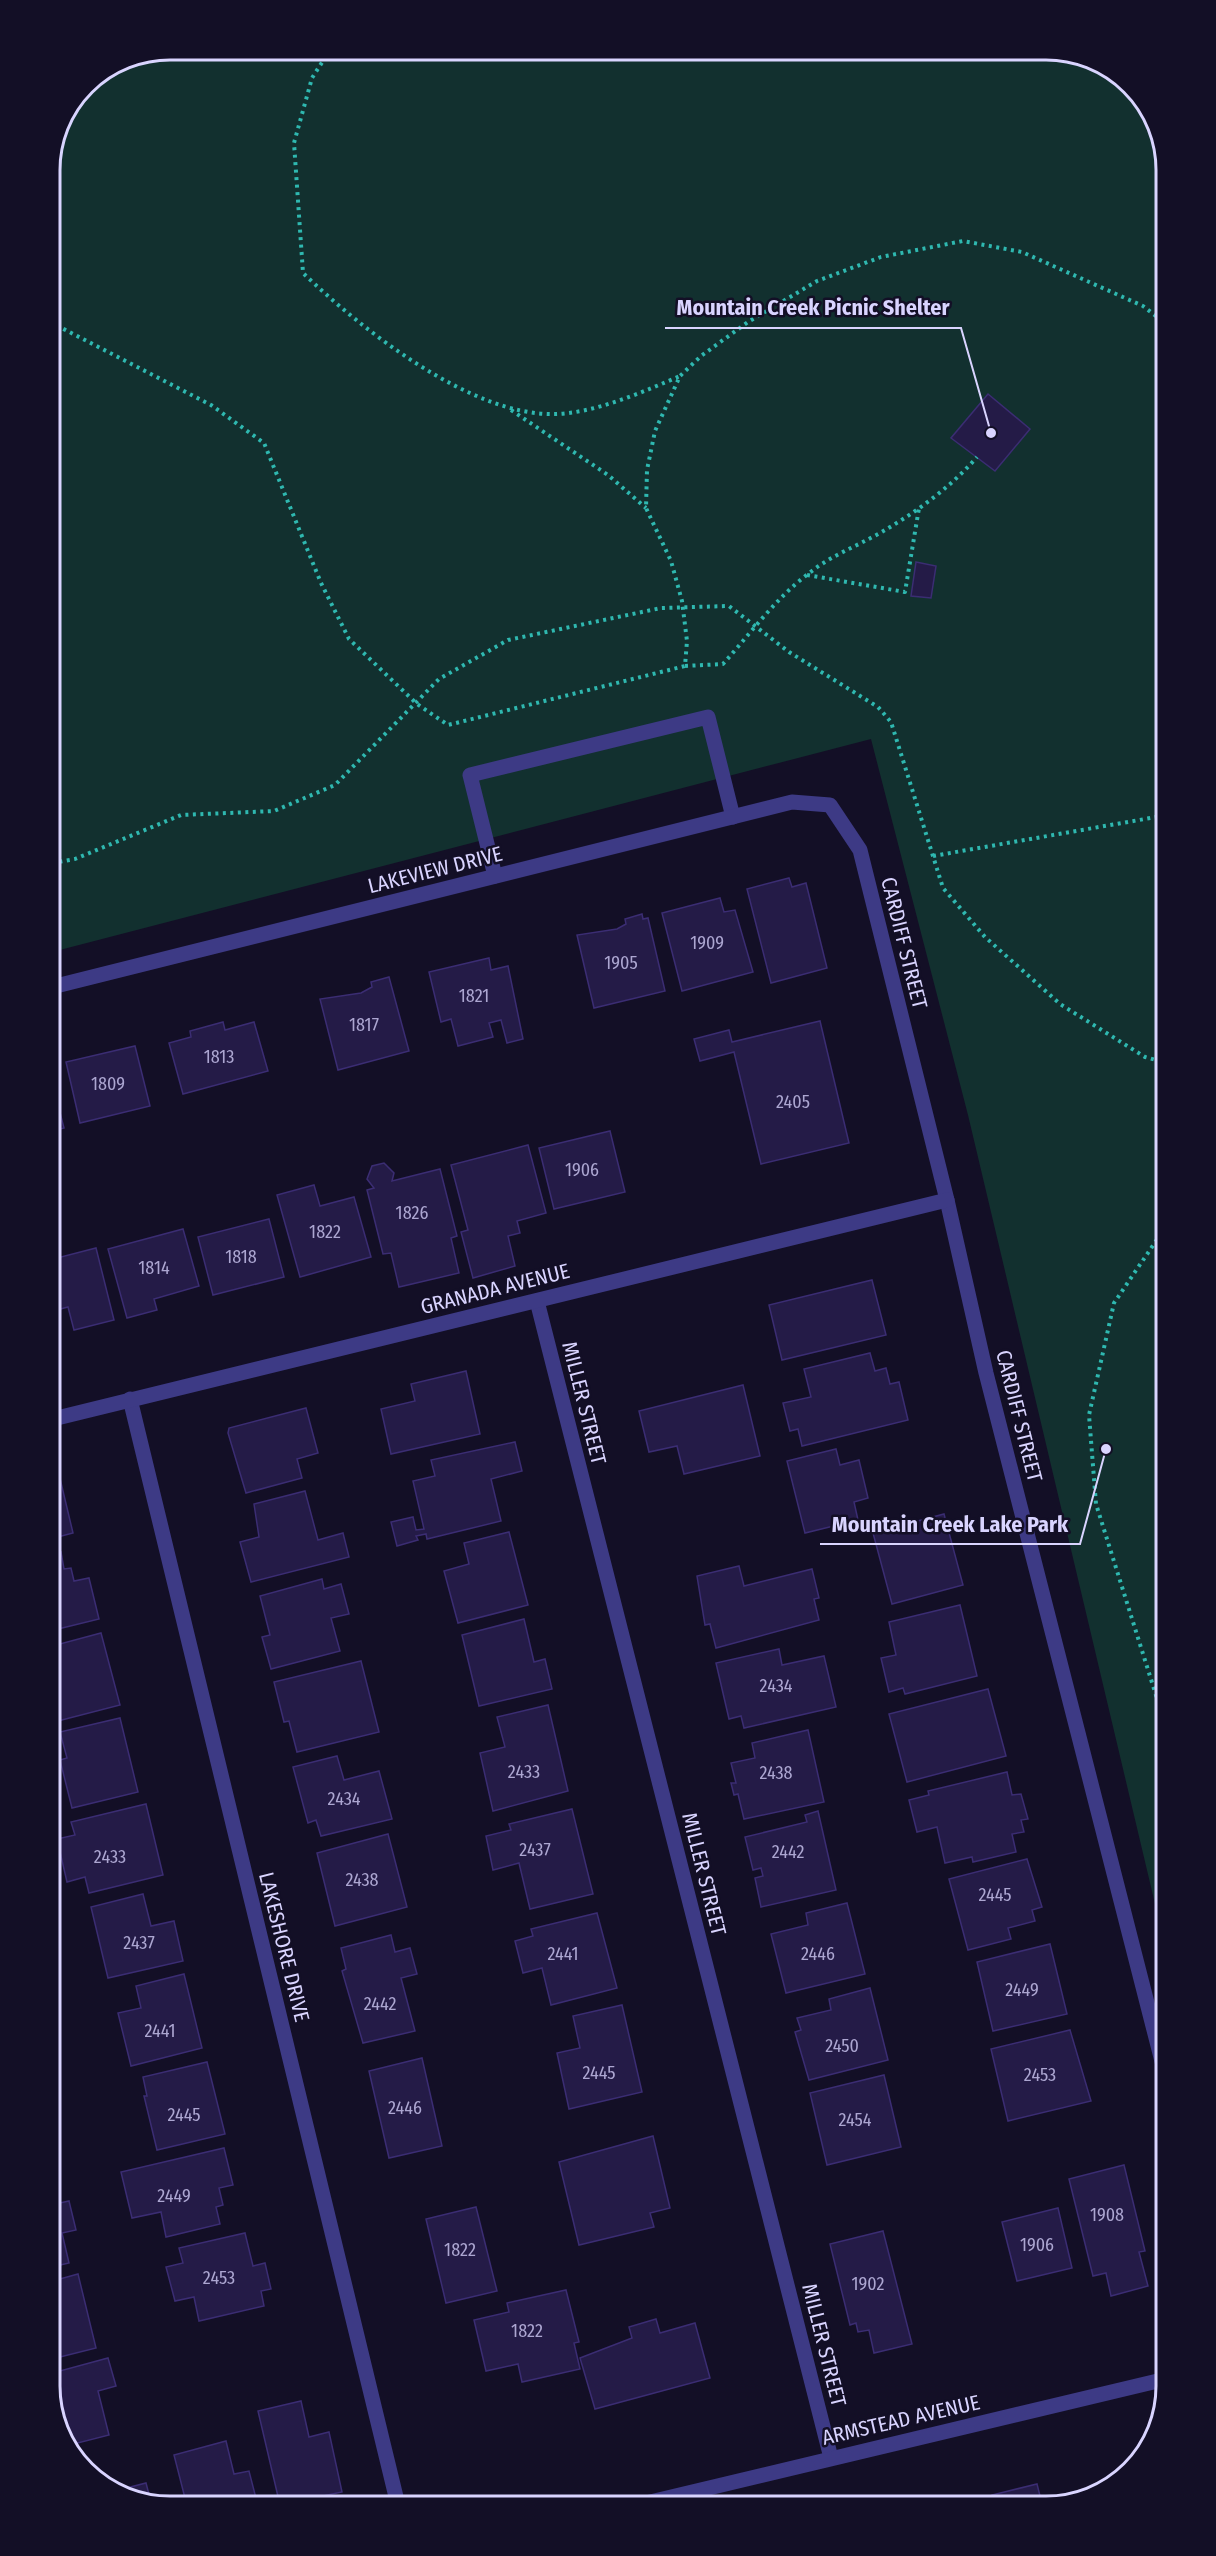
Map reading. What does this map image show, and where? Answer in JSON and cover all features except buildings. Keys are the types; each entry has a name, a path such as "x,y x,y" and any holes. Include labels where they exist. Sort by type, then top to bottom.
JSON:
{"street":[{"path":"495,876 470,775 708,717 733,817"},
{"name":"LAKEVIEW DRIVE","path":"60,985 792,802 830,805"},
{"name":"CARDIFF STREET","path":"830,805 860,850 947,1200 989,1384 1156,2038"},
{"name":"GRANADA AVENUE","path":"60,1417 947,1200"},
{"name":"MILLER STREET","path":"537,1301 831,2458"},
{"name":"LAKESHORE DRIVE","path":"130,1399 396,2496"},
{"name":"ARMSTEAD AVENUE","path":"675,2496 1156,2381"}],"path":[{"path":"324,60 312,78 294,143 303,273 327,296 386,344 446,381 509,409 608,475 646,508 671,561 687,641 685,666"},
{"path":"509,409 554,414 586,408 645,391 680,376 701,356 739,329 817,281 881,257 963,241 1022,252 1143,306 1156,316"},
{"path":"60,327 211,405 264,443 321,583 349,639 417,704 448,725 685,666 723,664 806,575 834,555 879,533 919,507 960,476 977,457"},
{"path":"646,508 647,470 655,431 680,376"},
{"path":"806,575 905,592 919,507"},
{"path":"60,862 75,859 181,815 274,811 335,784 417,704 439,679 508,640 661,608 729,606 789,652 878,707 891,722 943,888 985,937 1060,1004 1145,1057 1156,1060"},
{"path":"933,856 1156,817"},
{"path":"1156,1241 1114,1303 1089,1415 1096,1504 1156,1695"}],"green space":[{"path":"162,60 1054,60 1082,66 1107,78 1124,92 1141,115 1150,134 1156,162 1156,1908 968,1115 871,739 60,950 60,162 68,128 87,97 97,87 121,71"}],"place":[{"name":"Mountain Creek Picnic Shelter","path":"991,433"},
{"name":"Mountain Creek Lake Park","path":"1106,1449"}]}
